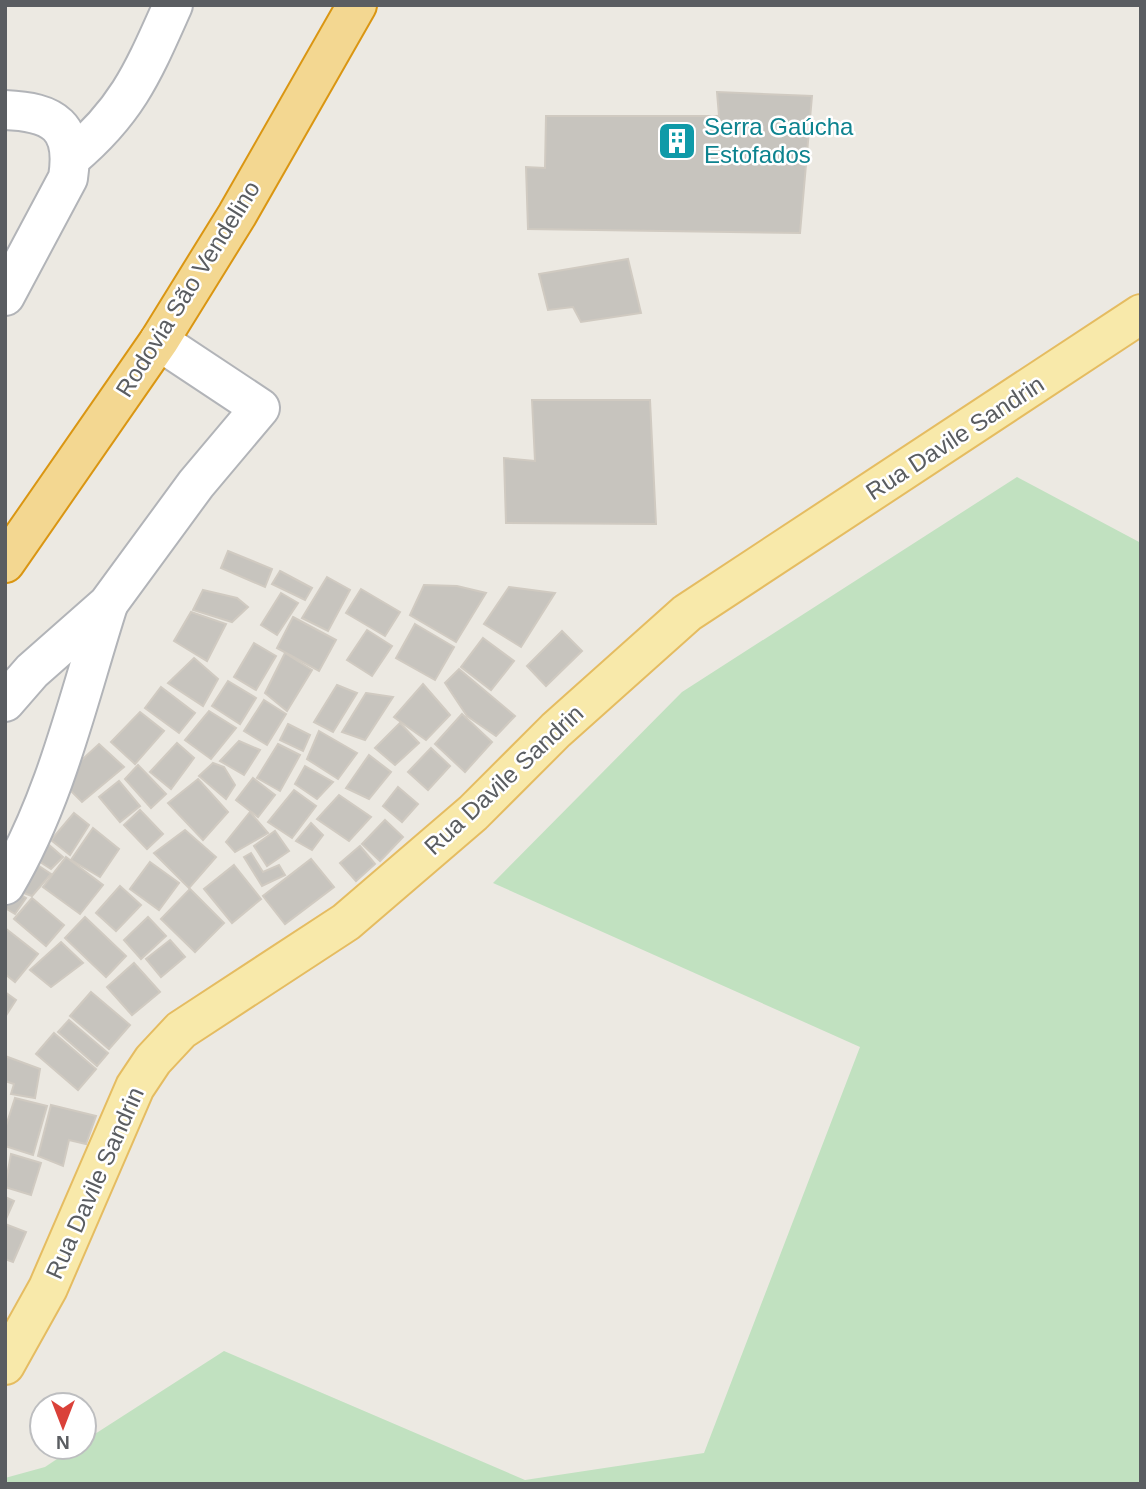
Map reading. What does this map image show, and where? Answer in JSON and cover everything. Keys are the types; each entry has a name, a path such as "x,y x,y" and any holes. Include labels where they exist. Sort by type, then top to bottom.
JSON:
{"highway":[{"name":"Rodovia São Vendelino","path":"5,563 159,341 237,215 357,5"}],"main road":[{"name":"Rua Davile Sandrin","path":"5,1364 48,1288 135,1087 153,1060 181,1030 346,922 473,813 556,730 687,613 1141,314"}],"street":[{"path":"71,158 101,133 121,109 147,64 173,5"},
{"path":"5,110 39,114 57,121 67,139 71,158 68,178 5,296"},
{"path":"5,702 32,671 108,604 196,484 260,408 159,341"},
{"path":"5,885 24,852 50,790 108,604"}],"green space":[{"path":"1017,477 1141,543 1141,1484 5,1484 5,1478 45,1467 54,1461 98,1461 98,1432 224,1351 525,1480 704,1453 860,1047 493,883 682,692"}],"building":[{"name":"Serra Gaúcha Estofados","path":"717,92 812,96 800,233 528,229 526,167 545,168 546,116 719,116"},
{"path":"628,259 641,313 581,322 573,307 548,310 539,274"},
{"path":"532,400 650,400 656,524 506,523 504,458 535,461"},
{"path":"228,551 272,569 265,587 221,568"},
{"path":"280,571 312,588 305,600 272,584"},
{"path":"327,577 350,590 328,631 302,618"},
{"path":"424,585 457,586 486,593 456,642 410,615"},
{"path":"509,587 555,593 521,647 484,624"},
{"path":"361,589 400,612 385,636 346,613"},
{"path":"203,590 237,598 248,607 232,622 193,610"},
{"path":"281,593 298,603 277,635 261,625"},
{"path":"191,612 226,624 207,661 174,641"},
{"path":"293,617 336,640 319,671 277,648"},
{"path":"415,624 454,647 435,680 396,658"},
{"path":"367,630 392,646 372,676 347,660"},
{"path":"562,631 582,651 546,686 527,666"},
{"path":"483,638 514,661 491,690 461,667"},
{"path":"254,643 276,656 256,690 234,677"},
{"path":"285,653 312,670 287,711 265,693"},
{"path":"194,658 218,679 203,706 168,683"},
{"path":"459,669 515,716 496,736 467,716 445,683"},
{"path":"228,681 256,698 240,724 212,706"},
{"path":"423,684 450,715 426,740 394,717"},
{"path":"337,685 357,693 333,732 314,722"},
{"path":"161,687 195,713 179,733 145,708"},
{"path":"366,693 393,697 365,740 342,732"},
{"path":"264,700 286,714 267,745 244,731"},
{"path":"209,711 236,728 211,759 185,740"},
{"path":"140,712 164,731 135,764 111,742"},
{"path":"462,714 492,742 465,772 435,744"},
{"path":"400,723 419,743 395,765 375,748"},
{"path":"288,724 310,735 303,751 280,740"},
{"path":"319,731 357,753 338,779 307,759"},
{"path":"239,741 260,750 244,775 220,761"},
{"path":"177,743 194,758 171,789 150,772"},
{"path":"99,744 124,767 82,802 60,780"},
{"path":"278,744 300,755 280,791 257,778"},
{"path":"431,748 450,766 428,790 408,772"},
{"path":"369,755 391,772 369,799 346,788"},
{"path":"213,763 224,767 235,785 226,799 199,776"},
{"path":"138,765 166,794 151,808 125,779"},
{"path":"305,766 333,782 317,799 295,784"},
{"path":"253,778 275,795 258,817 236,800"},
{"path":"198,779 228,812 203,840 168,803"},
{"path":"119,781 140,806 120,822 99,797"},
{"path":"398,787 418,804 402,822 383,806"},
{"path":"294,790 316,806 292,838 268,822"},
{"path":"339,795 371,817 349,841 317,819"},
{"path":"140,810 163,834 147,849 124,825"},
{"path":"250,812 268,833 235,852 226,842"},
{"path":"74,813 89,825 70,855 51,840"},
{"path":"385,820 403,837 380,861 362,844"},
{"path":"311,823 323,835 312,850 296,841"},
{"path":"93,828 119,849 100,877 71,860"},
{"path":"185,830 216,857 189,888 154,853"},
{"path":"275,831 289,851 267,866 254,846"},
{"path":"48,844 63,857 51,869 37,860"},
{"path":"360,846 375,864 356,881 340,863"},
{"path":"251,853 263,872 279,865 285,875 262,886 244,857"},
{"path":"66,857 103,885 80,914 43,887"},
{"path":"311,859 334,887 285,924 263,896"},
{"path":"150,862 179,883 159,910 130,889"},
{"path":"36,864 51,874 32,896 15,890"},
{"path":"234,865 261,899 232,923 204,889"},
{"path":"120,886 141,905 116,931 96,913"},
{"path":"190,889 224,923 195,952 161,919"},
{"path":"15,891 26,898 15,914 5,908"},
{"path":"32,898 64,925 46,946 14,919"},
{"path":"85,917 126,956 106,977 65,938"},
{"path":"148,917 166,936 141,959 124,940"},
{"path":"5,928 38,954 15,982 5,974"},
{"path":"170,940 185,957 161,977 146,959"},
{"path":"61,942 83,963 51,987 30,970"},
{"path":"134,963 160,992 132,1015 107,987"},
{"path":"5,992 16,1000 5,1017"},
{"path":"91,992 130,1025 109,1049 70,1016"},
{"path":"69,1020 108,1053 97,1066 58,1032"},
{"path":"54,1033 96,1069 78,1090 36,1054"},
{"path":"5,1056 40,1069 35,1098 11,1094 14,1084 5,1081"},
{"path":"15,1098 47,1106 33,1155 5,1146 5,1129"},
{"path":"51,1105 96,1116 86,1144 69,1140 63,1166 38,1156"},
{"path":"11,1154 41,1163 31,1195 5,1187"},
{"path":"5,1197 14,1201 5,1221"},
{"path":"5,1224 26,1232 13,1262 5,1259"}],"place":[{"name":"Serra Gaúcha Estofados","path":"677,141"}]}
